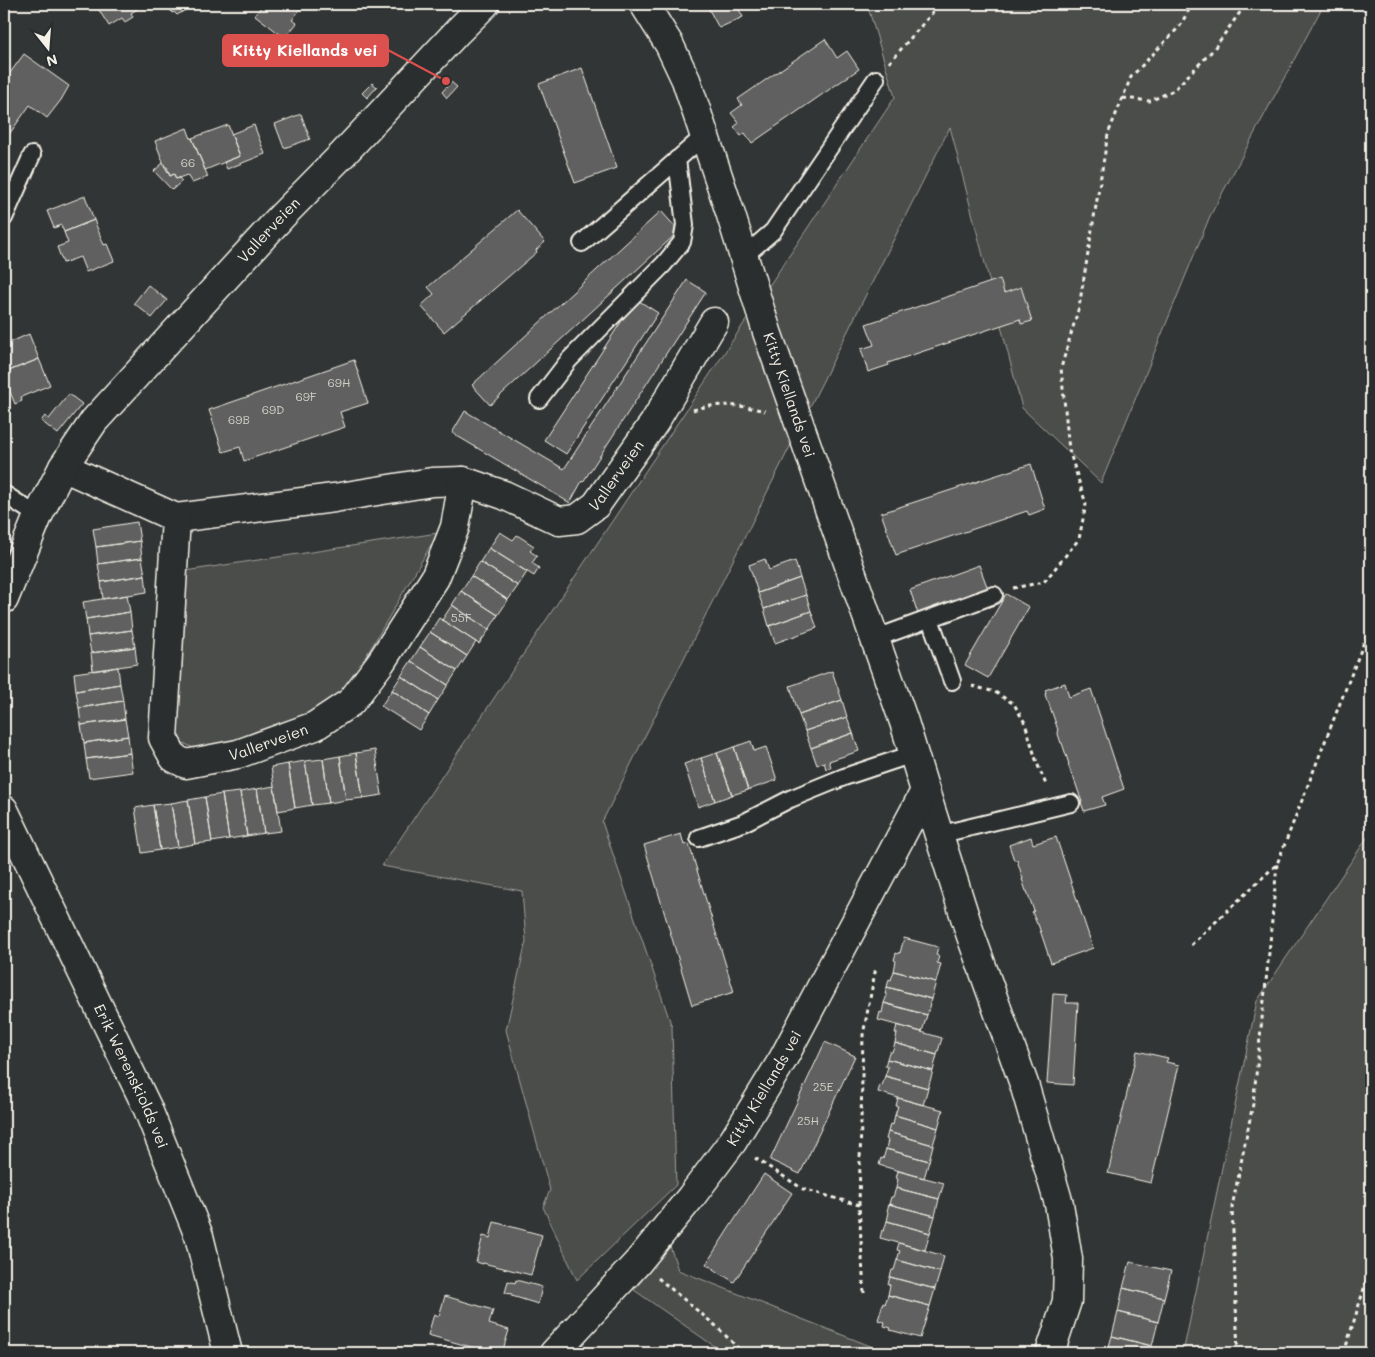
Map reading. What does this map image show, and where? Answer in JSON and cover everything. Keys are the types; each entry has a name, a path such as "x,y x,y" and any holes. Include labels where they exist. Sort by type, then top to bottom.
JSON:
{"street":[{"name":"Vallerveien","path":"4,599 38,516 63,467 94,421 281,217 485,4"},
{"name":"Kitty Kiellands vei","path":"644,4 669,44 686,80 797,420 904,722 970,933 1024,1084 1059,1204 1068,1259 1067,1301 1050,1353"},
{"name":"Vallerveien","path":"463,481 455,528 435,578 381,662 352,702 315,726 238,754 186,764 174,758 163,738 176,518 334,498 432,482 463,481 504,495 559,522 577,519 596,505 654,422 714,322"},
{"path":"63,467 176,518"},
{"name":"Kitty Kiellands vei","path":"554,1353 638,1262 692,1196 732,1141 783,1059 925,791"},
{"name":"Erik Werenskiolds vei","path":"4,810 147,1108 199,1236 228,1353"}],"lane":[{"path":"743,257 774,231 876,79"},
{"path":"582,243 704,136"},
{"path":"4,218 32,155"},
{"path":"538,399 569,360 664,264 682,242 685,225 677,159"},
{"path":"4,494 38,516"},
{"path":"874,640 994,595"},
{"path":"930,619 952,681"},
{"path":"699,838 743,822 790,799 844,777 913,754"},
{"path":"938,835 1070,803"}],"path":[{"path":"876,79 940,4"},
{"path":"994,595 1010,588 1044,582 1079,539 1086,504 1069,450 1061,368 1079,307 1108,134 1131,77 1180,26 1192,4"},
{"path":"1122,98 1150,101 1174,90 1213,50 1246,4"},
{"path":"654,422 706,406 741,405 797,420"},
{"path":"1238,1353 1232,1207 1253,1104 1277,864 1371,628"},
{"path":"1366,637 1371,648"},
{"path":"952,681 995,692 1014,704 1025,723 1048,791 1048,809"},
{"path":"1191,945 1277,864"},
{"path":"864,1293 859,1205 863,1035 876,967"},
{"path":"732,1141 762,1164 803,1189 859,1205"},
{"path":"638,1262 716,1326 743,1353"},
{"path":"1344,1353 1371,1266"}],"shaded area":[{"path":"867,4 1324,4 1210,216 1101,483 1022,408 950,127 602,822 672,1027 676,1185 577,1280 543,1207 550,1190 506,1030 526,941 522,891 382,866 895,97"},
{"path":"438,533 351,682 321,711 254,741 200,751 179,741 173,718 182,668 185,571"},
{"path":"1371,832 1371,1353 1183,1353 1257,1001"},
{"path":"670,1246 678,1270 888,1353 724,1353 634,1290"}],"building":[{"path":"95,4 145,4 131,13 133,17 125,22 122,18 109,26"},
{"path":"169,4 195,4 177,15 174,12 172,13"},
{"path":"263,4 304,4 292,20 297,23 285,38 255,15"},
{"path":"706,4 736,4 743,17 719,28"},
{"path":"825,39 837,58 847,51 859,69 752,143 745,133 741,136 734,127 739,123 731,113 742,105 738,99"},
{"path":"24,54 69,86 47,118 30,105 5,140 4,81"},
{"path":"582,68 617,168 575,183 539,84"},
{"path":"451,82 457,87 447,98 442,92"},
{"path":"372,83 377,87 367,98 362,93"},
{"path":"301,114 310,139 284,148 275,124"},
{"path":"228,125 240,156 205,170 192,138"},
{"path":"254,125 265,154 227,169 224,162 240,156 231,134"},
{"path":"187,128 208,177 192,183 187,175 176,179 174,174 170,176 155,141"},
{"path":"163,163 170,176 174,174 176,179 179,178 182,181 172,190 154,171"},
{"path":"85,196 94,220 64,232 61,225 54,228 47,211"},
{"path":"517,210 545,242 536,250 537,252 444,332 421,306 434,294 428,287"},
{"path":"661,211 679,231 490,405 472,385"},
{"path":"94,220 104,245 107,244 114,261 86,272 80,257 63,263 57,247 68,243 64,232"},
{"path":"1000,279 1004,293 1021,287 1032,321 1021,324 1020,319 888,363 889,365 868,372 861,349 874,345 866,324"},
{"path":"687,280 706,292 582,481 570,503 452,433 465,411 564,469"},
{"path":"148,285 167,300 152,318 134,303"},
{"path":"636,299 658,313 566,454 544,440"},
{"path":"29,334 39,359 8,371 4,361 4,345"},
{"path":"39,359 50,385 21,397 22,401 15,404 4,373"},
{"path":"354,360 368,403 340,412 345,427 244,461 240,447 223,452 209,410"},
{"path":"69,394 82,404 58,434 41,421 45,416 49,419"},
{"path":"1031,464 1045,509 1029,515 1027,511 896,555 881,513"},
{"path":"137,522 140,541 96,547 93,529"},
{"path":"500,532 513,540 517,535 534,546 530,551 537,556 532,563 539,568 534,576 489,548"},
{"path":"140,541 142,558 98,564 96,547"},
{"path":"489,548 527,572 518,586 480,562"},
{"path":"142,558 145,575 101,582 98,564"},
{"path":"765,559 769,570 795,561 800,578 758,593 749,565"},
{"path":"480,562 518,586 508,600 471,576"},
{"path":"979,565 988,589 918,614 910,590"},
{"path":"145,575 147,592 103,599 101,582"},
{"path":"471,576 508,600 498,615 461,591"},
{"path":"800,578 806,595 764,609 758,593"},
{"path":"461,591 498,615 489,630 452,605"},
{"path":"1006,594 1029,607 988,678 965,665"},
{"path":"127,595 130,612 86,619 83,602"},
{"path":"806,595 811,611 769,626 764,609"},
{"path":"452,605 489,630 479,644 442,620"},
{"path":"811,611 817,628 775,643 769,626"},
{"path":"130,612 132,630 88,636 86,619"},
{"path":"439,618 476,642 467,656 430,632"},
{"path":"132,630 135,647 91,653 88,636"},
{"path":"430,632 467,656 457,671 420,647"},
{"path":"135,647 137,664 93,671 91,653"},
{"path":"420,647 457,671 448,685 411,661"},
{"path":"411,661 448,685 438,700 401,676"},
{"path":"118,667 120,684 76,691 74,673"},
{"path":"832,671 842,700 799,715 790,686"},
{"path":"401,676 438,700 429,715 392,690"},
{"path":"1065,683 1069,697 1091,689 1124,789 1102,797 1105,805 1084,811 1045,694 1045,690"},
{"path":"120,684 123,701 79,708 76,691"},
{"path":"392,690 429,715 419,730 381,706"},
{"path":"842,700 847,717 805,731 799,715"},
{"path":"123,701 125,719 81,725 79,708"},
{"path":"847,717 853,733 811,748 805,731"},
{"path":"125,719 128,736 84,743 81,725"},
{"path":"853,733 859,751 829,761 831,767 826,769 824,762 817,765 811,748"},
{"path":"128,736 130,753 86,759 84,743"},
{"path":"751,741 754,751 766,747 777,780 748,790 734,747"},
{"path":"734,747 748,790 732,795 717,753"},
{"path":"375,750 382,795 363,798 356,753"},
{"path":"130,753 133,772 89,778 86,759"},
{"path":"356,753 363,798 346,800 340,756"},
{"path":"717,753 732,795 715,801 701,758"},
{"path":"340,756 346,800 329,803 323,759"},
{"path":"701,758 715,801 698,807 684,764"},
{"path":"323,759 329,803 312,805 305,761"},
{"path":"305,761 312,805 295,808 288,764"},
{"path":"288,764 295,808 278,811 271,767"},
{"path":"274,786 281,831 264,833 257,789"},
{"path":"257,789 264,833 247,836 240,792"},
{"path":"240,792 247,836 229,839 222,794"},
{"path":"222,794 229,839 212,842 205,797"},
{"path":"205,797 212,842 195,844 188,800"},
{"path":"188,800 195,844 178,847 171,803"},
{"path":"171,803 178,847 160,850 153,805"},
{"path":"153,805 160,850 142,853 135,808"},
{"path":"681,834 684,845 689,844 734,992 692,1005 644,845"},
{"path":"1031,837 1033,844 1056,837 1093,948 1051,963 1032,912 1034,911 1017,860 1014,860 1009,845"},
{"path":"904,938 938,947 936,955 939,956 937,963 941,964 936,982 894,971 896,953 900,953"},
{"path":"894,971 936,982 931,999 887,987"},
{"path":"887,987 931,999 927,1015 884,1003"},
{"path":"1053,994 1067,995 1066,1003 1078,1003 1073,1085 1047,1083"},
{"path":"884,1003 927,1015 922,1032 878,1020"},
{"path":"897,1025 942,1038 937,1055 895,1043"},
{"path":"825,1042 855,1056 800,1174 770,1160"},
{"path":"895,1043 937,1055 933,1071 887,1059"},
{"path":"1137,1051 1168,1058 1166,1062 1179,1065 1151,1183 1108,1173"},
{"path":"887,1059 933,1071 928,1088 885,1076 888,1067 885,1066"},
{"path":"885,1076 928,1088 923,1105 878,1092"},
{"path":"898,1098 943,1110 938,1128 895,1115"},
{"path":"895,1115 938,1128 933,1145 888,1132 890,1124 893,1125"},
{"path":"888,1132 933,1145 929,1161 886,1149"},
{"path":"886,1149 929,1161 924,1178 879,1165"},
{"path":"898,1171 944,1183 939,1199 896,1188"},
{"path":"764,1174 792,1193 734,1282 706,1264"},
{"path":"896,1188 939,1199 935,1216 889,1204"},
{"path":"889,1204 935,1216 930,1233 887,1221"},
{"path":"887,1221 930,1233 925,1250 880,1238"},
{"path":"494,1222 542,1235 531,1275 476,1262 483,1236 490,1238"},
{"path":"899,1243 944,1256 940,1272 897,1260 900,1251 897,1250"},
{"path":"897,1260 940,1272 935,1289 890,1277"},
{"path":"1130,1262 1171,1271 1164,1298 1123,1288"},
{"path":"890,1277 935,1289 930,1306 888,1295"},
{"path":"516,1280 542,1287 538,1304 505,1293 508,1281 515,1283"},
{"path":"1123,1288 1164,1298 1158,1322 1118,1312"},
{"path":"888,1295 930,1306 920,1338 890,1330 891,1328 884,1326 885,1322 878,1320 883,1303 885,1304"},
{"path":"445,1296 493,1310 489,1324 509,1330 502,1353 493,1353 428,1335 434,1314 439,1316"},
{"path":"1118,1312 1158,1322 1152,1346 1112,1336"},
{"path":"1112,1336 1152,1346 1151,1353 1107,1353"}],"place":[{"name":"Kitty Kiellands vei","path":"446,81"}]}
